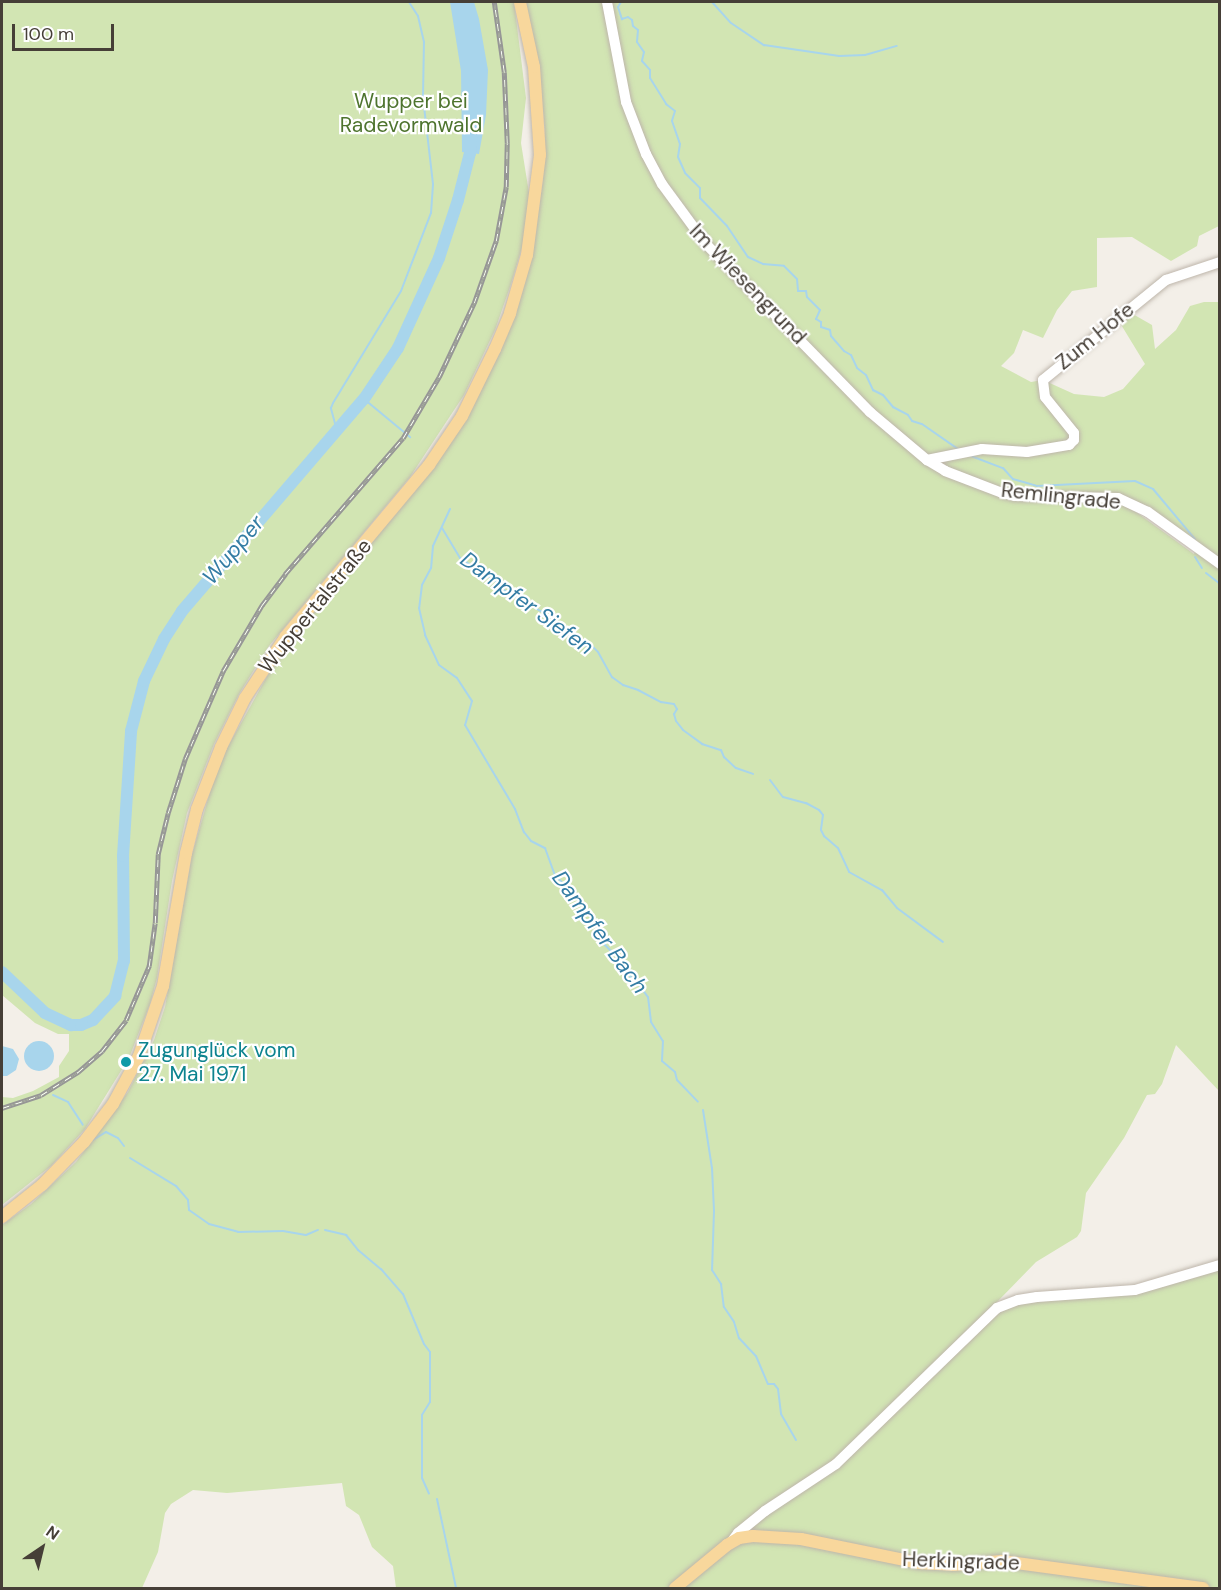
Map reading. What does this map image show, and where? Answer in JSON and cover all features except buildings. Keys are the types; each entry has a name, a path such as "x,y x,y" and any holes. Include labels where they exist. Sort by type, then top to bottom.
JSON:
{"main road":[{"name":"Wuppertalstraße","path":"2,1217 42,1185 84,1142 113,1104 139,1056 163,986 180,884 197,809 221,747 245,698 286,636 429,465 462,416 495,349 510,313 527,255 535,210 540,155 534,68 520,2"},
{"name":"Herkingrade","path":"675,1588 732,1542 753,1536 801,1539 919,1563 953,1565 1002,1561 1199,1588"}],"street":[{"name":"Im Wiesengrund","path":"607,2 627,102 646,154 672,199 706,244 795,332 844,387 927,460"},
{"name":"Zum Hofe","path":"927,460 978,449 1027,452 1069,445 1074,440 1074,433 1045,397 1043,380 1166,280 1220,262"},
{"name":"Remlingrade","path":"927,460 945,471 1002,493 1036,497 1118,498 1148,512 1220,564"},
{"path":"732,1542 738,1533 765,1511 836,1464 997,1308 1018,1300 1037,1297 1135,1290 1220,1265"}],"green space":[{"name":"Wupper bei Radevormwald","path":"2,2 514,2 526,98 521,143 529,193 523,244 511,284 495,330 464,395 410,477 269,646 239,694 214,744 187,813 172,881 157,978 150,1004 129,1058 85,1129 51,1166 2,1205 2,1097 13,1098 33,1091 59,1077 59,1066 69,1051 69,1034 58,1034 35,1023 2,995"},
{"path":"524,2 605,2 623,92 618,49 607,2 1219,2 1219,226 1199,236 1197,246 1171,261 1132,237 1097,238 1097,287 1072,291 1057,310 1043,338 1023,330 1014,353 1001,366 1031,382 1043,380 1074,394 1104,397 1123,389 1145,364 1120,323 1131,313 1152,325 1155,349 1176,330 1190,306 1204,302 1219,302 1219,1091 1176,1045 1162,1084 1155,1094 1147,1095 1124,1138 1086,1193 1081,1231 1077,1237 1036,1262 876,1426 990,1315 1007,1304 1038,1298 1135,1291 1219,1267 1219,1588 1002,1559 953,1563 920,1562 801,1538 799,1540 919,1565 953,1567 1002,1562 1049,1568 1049,1571 1164,1586 1165,1588 396,1588 393,1566 372,1547 359,1515 346,1506 342,1483 227,1493 193,1490 171,1504 165,1513 158,1552 142,1588 2,1588 2,1225 31,1204 76,1162 128,1092 154,1040 165,1007 192,855 212,785 226,750 269,673 316,607 433,467 477,398 500,352 511,324 531,256 543,181 545,130 539,67","holes":["635,127 662,184 706,244 795,332 844,387 927,461 846,393 705,245 661,185","974,484 1015,496 1118,498 1148,512 1200,552 1196,550 1194,554 1121,501 1105,498 1036,499 1001,495"]}],"water":[{"path":"450,2 474,2 479,19 488,70 486,115 479,154 462,152 461,71"},
{"path":"39,1041 50,1045 54,1056 50,1067 39,1071 28,1067 24,1056 28,1045"},
{"path":"2,1046 13,1049 19,1059 16,1070 7,1076 2,1076"}],"waterway":[{"path":"337,431 331,408 333,403 401,291 431,213 433,184 423,97 424,42 418,16 409,2"},
{"path":"621,2 618,7 622,19 628,17 638,30 637,42 644,52 642,61 650,70 650,78 666,104 675,111 672,121 680,144 678,157 685,173 700,188 700,198 727,226 748,257 763,264 784,266 797,279 798,291 806,291 807,297 820,310 816,319 821,322 821,327 830,330 831,336 844,351 851,355 857,368 866,375 873,390 883,395 893,407 908,415 912,421 922,424 958,449"},
{"path":"712,2 731,23 764,45 839,56 865,55 897,46"},
{"name":"Wupper","path":"2,972 45,1013 71,1025 81,1025 93,1020 115,996 124,961 123,856 131,731 144,681 164,639 182,611 364,399 398,348 439,258 458,200 470,153 471,137"},
{"name":"Dampfer Bach","path":"364,399 410,437"},
{"path":"971,456 1003,468 1013,479 1037,486 1135,481 1153,489 1195,539"},
{"name":"Dampfer Bach","path":"450,509 433,546 431,568 422,585 419,608 425,635 439,665 457,678 472,701 465,725 515,809 524,832 531,841 545,848 555,875 587,909 600,928 605,945 620,960 626,973 637,982 648,997 651,1022 663,1041 662,1061 675,1072 677,1080 698,1102"},
{"name":"Dampfer Siefen","path":"442,528 460,558 498,583 504,590 551,617 577,645 592,646 612,677 623,685 661,702 674,704 677,709 674,714 676,721 683,730 702,744 721,750 724,757 736,768 753,774"},
{"path":"1195,557 1202,568"},
{"path":"1206,573 1220,584"},
{"name":"Dampfer Siefen","path":"770,780 783,797 806,803 819,810 823,815 821,830 824,836 838,848 849,872 882,890 897,908 943,942"},
{"name":"Wupper","path":"76,1026 77,1030"},
{"path":"53,1095 68,1102 83,1125"},
{"name":"Dampfer Bach","path":"703,1110 712,1168 714,1211 712,1270 721,1284 724,1307 734,1322 739,1338 756,1356 768,1384 774,1384 778,1389 781,1414 796,1440"},
{"path":"93,1140 106,1132 118,1138 124,1146"},
{"path":"130,1158 176,1186 188,1200 189,1210 209,1224 238,1232 283,1231 306,1235 318,1230"},
{"path":"325,1230 346,1235 403,1294 424,1344 430,1352 430,1402 422,1415 422,1478 429,1494"},
{"path":"437,1499 456,1588"}],"railway":[{"path":"2,1108 41,1095 78,1072 102,1051 126,1020 149,966 155,923 158,854 168,813 185,759 223,671 262,605 285,574 403,438 439,377 474,303 496,241 506,187 504,72 494,2"}],"place":[{"name":"Zugunglück vom 27. Mai 1971","path":"126,1062"}]}
